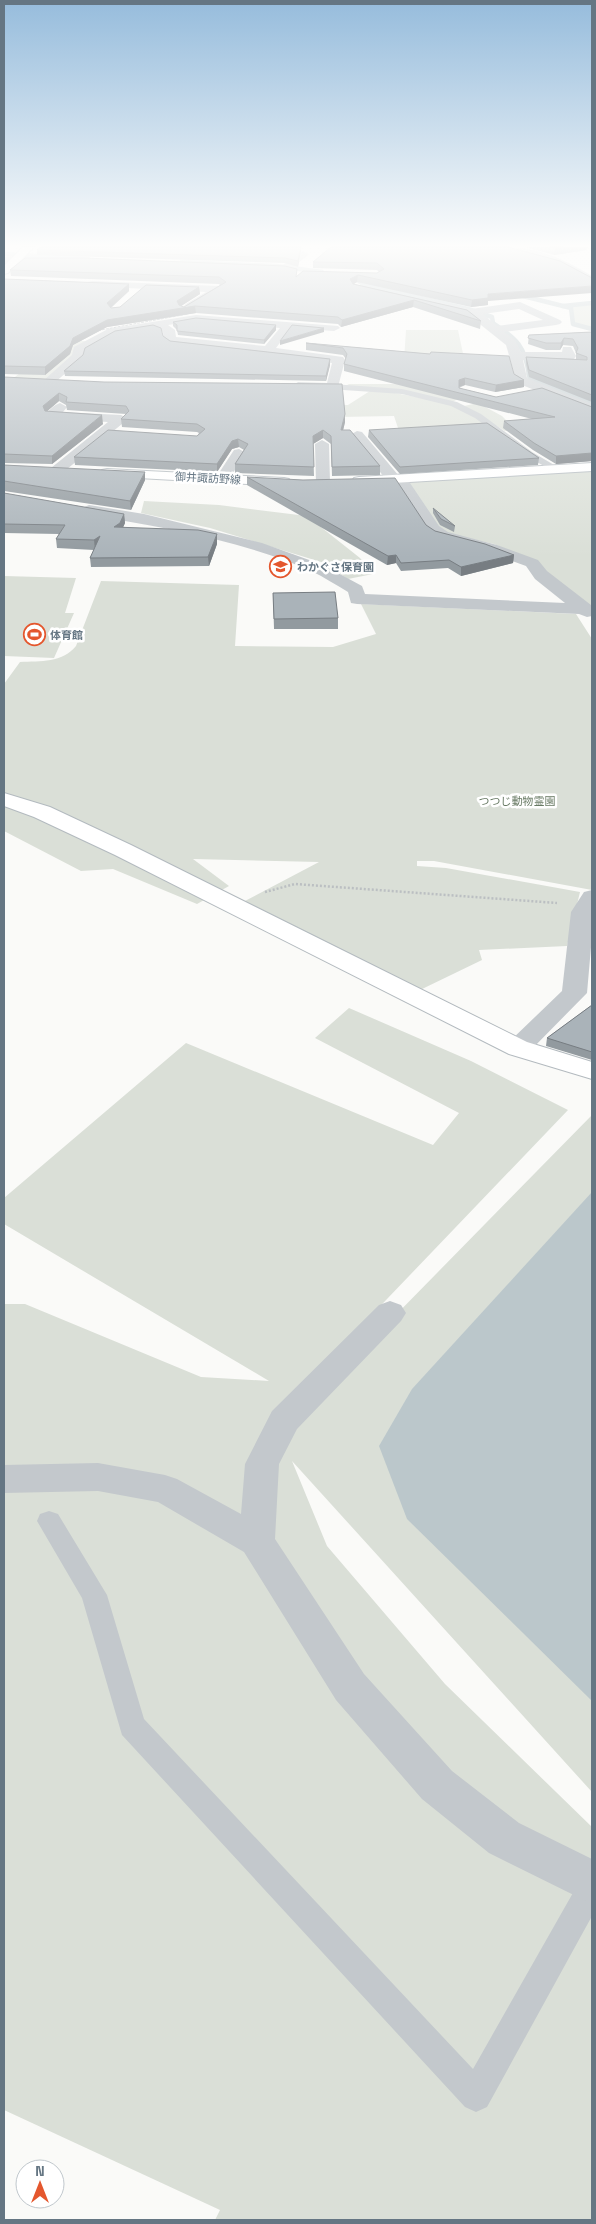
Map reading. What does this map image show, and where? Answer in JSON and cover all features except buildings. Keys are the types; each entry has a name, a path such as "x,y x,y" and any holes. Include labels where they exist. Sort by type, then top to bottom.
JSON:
{"street":[{"path":"68,382 44,381 78,356 78,351"},
{"path":"274,351 339,360 332,387 288,386"},
{"path":"516,351 521,380 592,409"},
{"path":"516,356 570,356 567,351"},
{"path":"514,394 543,388"},
{"path":"56,471 120,419 52,415 60,407"},
{"path":"104,432 123,434"},
{"path":"357,435 372,456 381,462 398,480 433,530 442,535 500,550 532,562 541,575 589,614"},
{"path":"322,444 318,482 398,480 592,467"},
{"path":"222,479 239,453"},
{"path":"39,470 74,472"},
{"name":"御井諏訪野線","path":"92,472 294,482"},
{"path":"74,507 144,519 256,546 317,568 356,590 357,599 589,614"},
{"path":"4,799 42,812 518,1048 592,1071"},
{"path":"518,1048 574,994 583,912 590,901"},
{"path":"257,1541 262,1464 284,1420 390,1313"},
{"path":"4,1479 98,1477 165,1488 257,1541 350,1688 437,1785 504,1838 592,1882"}],"lane":[{"path":"332,387 400,392 449,402 469,410 485,420 530,454 556,469"},
{"path":"49,1521 94,1595 132,1726 476,2096 592,1886"}],"path":[{"path":"226,902 295,884 590,901"}],"green space":[{"path":"49,351 83,351 49,381 11,380"},
{"path":"405,351 462,351 465,363 404,360"},
{"path":"349,384 404,384 464,396 452,402 428,396 344,387"},
{"path":"373,389 449,403 500,431 401,437 394,416 339,417 229,403 348,405"},
{"path":"478,403 502,416 510,424 520,429 505,431 464,406"},
{"path":"592,469 592,611 536,562 494,544 446,533 436,526 406,481"},
{"path":"144,501 219,505 307,516 360,558 373,574 348,579 321,562 210,528 141,513"},
{"path":"4,576 76,578 65,613 74,613 54,658 4,656"},
{"name":"つつじ動物霊園","path":"101,581 239,585 235,646 333,647 376,634 361,604 576,614 592,639 592,890 434,861 417,861 417,866 446,868 580,892 567,946 479,950 482,960 420,990 243,902 319,862 193,859 229,886 197,904 113,869 81,871 4,831 4,684 20,662 58,658 70,652 76,646"},
{"path":"349,1008 471,1061 568,1110 274,1417 281,1432 592,1115 592,1792 292,1461 327,1546 445,1684 592,1827 592,2220 215,2220 220,2210 4,2110 4,1304 25,1304 201,1377 269,1381 4,1224 4,1198 186,1043 433,1145 459,1113 315,1038"}],"shaded area":[{"path":"592,1192 592,1701 407,1519 379,1446 412,1389"}],"waterway":[{"path":"522,351 529,375"},
{"path":"529,374 530,379 592,402"}],"place":[{"name":"わかぐさ保育園","path":"281,567"},
{"name":"体育館","path":"34,635"}]}
